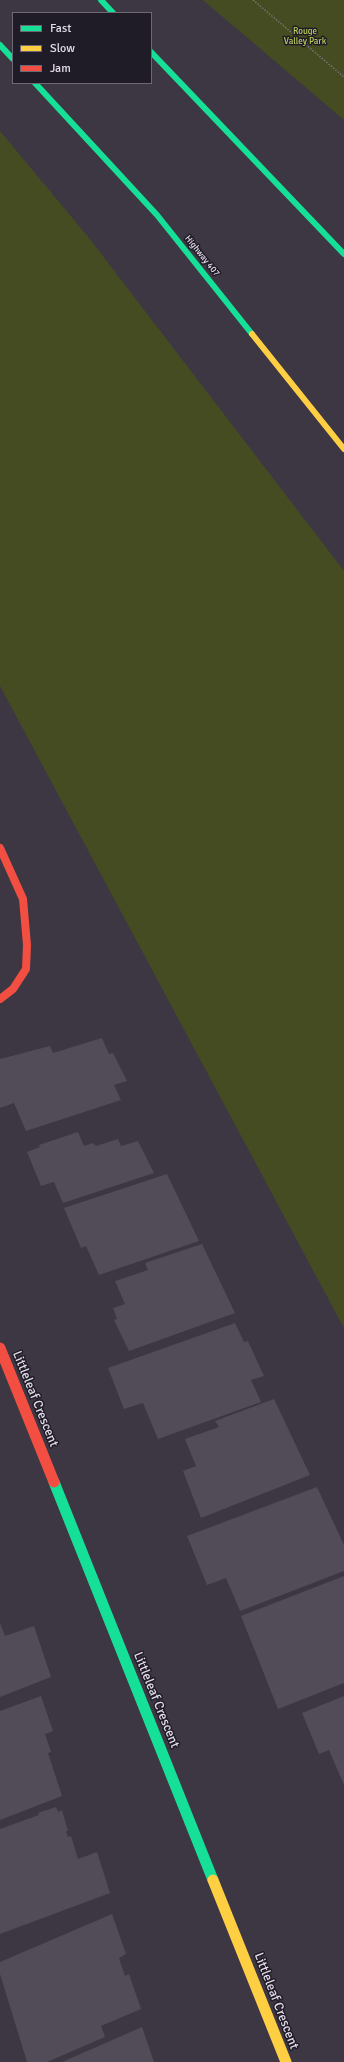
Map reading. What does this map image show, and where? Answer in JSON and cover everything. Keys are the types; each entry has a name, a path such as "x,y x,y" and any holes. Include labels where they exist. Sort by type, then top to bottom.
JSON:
{"main road":[{"path":"101,0 112,12"},
{"path":"0,45 12,58"},
{"path":"152,53 344,254"},
{"name":"Highway 407","path":"36,84 156,215 344,449"},
{"path":"0,848 23,899 27,946 26,969 13,989 0,999"},
{"name":"Littleleaf Crescent","path":"0,1348 251,1970 286,2062"}],"path":[{"path":"253,0 344,78"}],"green space":[{"name":"Rouge Valley Park","path":"203,0 344,0 344,120"},
{"path":"0,131 89,238 344,571 344,1328 0,686"}],"building":[{"path":"102,1038 109,1054 113,1053 127,1081 114,1085 121,1100 26,1131 14,1103 0,1108 0,1059 50,1046 53,1053"},
{"path":"78,1132 84,1146 93,1143 96,1146 118,1139 121,1146 138,1141 154,1173 63,1203 54,1182 41,1186 27,1152 40,1147 39,1145"},
{"path":"167,1174 199,1241 99,1275 86,1246 81,1248 64,1208"},
{"path":"202,1244 235,1313 129,1351 114,1320 117,1319 113,1308 125,1304 115,1281 148,1270 145,1263"},
{"path":"235,1323 244,1342 248,1341 264,1376 251,1380 261,1402 158,1439 143,1403 124,1409 108,1368"},
{"path":"274,1399 310,1475 201,1518 183,1471 196,1466 185,1439 219,1427 215,1421"},
{"path":"317,1487 344,1545 344,1571 240,1611 226,1578 207,1585 187,1536"},
{"path":"344,1576 344,1683 278,1709 241,1616"},
{"path":"0,1623 5,1636 34,1626 51,1677 0,1697"},
{"path":"41,1696 53,1731 45,1734 51,1752 48,1753 62,1796 0,1820 0,1711"},
{"path":"344,1696 344,1785 329,1750 319,1754 302,1713"},
{"path":"56,1807 58,1812 62,1810 68,1831 66,1831 68,1837 71,1836 78,1859 97,1852 110,1893 0,1934 0,1829 39,1815 38,1813"},
{"path":"112,1914 126,1954 119,1958 125,1976 129,1974 141,2009 101,2026 105,2037 47,2062 27,2062 0,1974 0,1962"},
{"path":"142,2027 154,2062 62,2062"}],"traffic: fast":[{"path":"101,0 112,12"},
{"path":"0,45 12,58"},
{"path":"152,53 344,254"},
{"path":"36,84 157,215 252,334"},
{"path":"54,1482 213,1880"}],"traffic: slow":[{"path":"252,334 344,449"},
{"path":"213,1880 286,2062"}],"traffic: jam":[{"path":"0,848 23,899 27,945 26,969 13,989 0,999"},
{"path":"0,1348 54,1482"}]}
